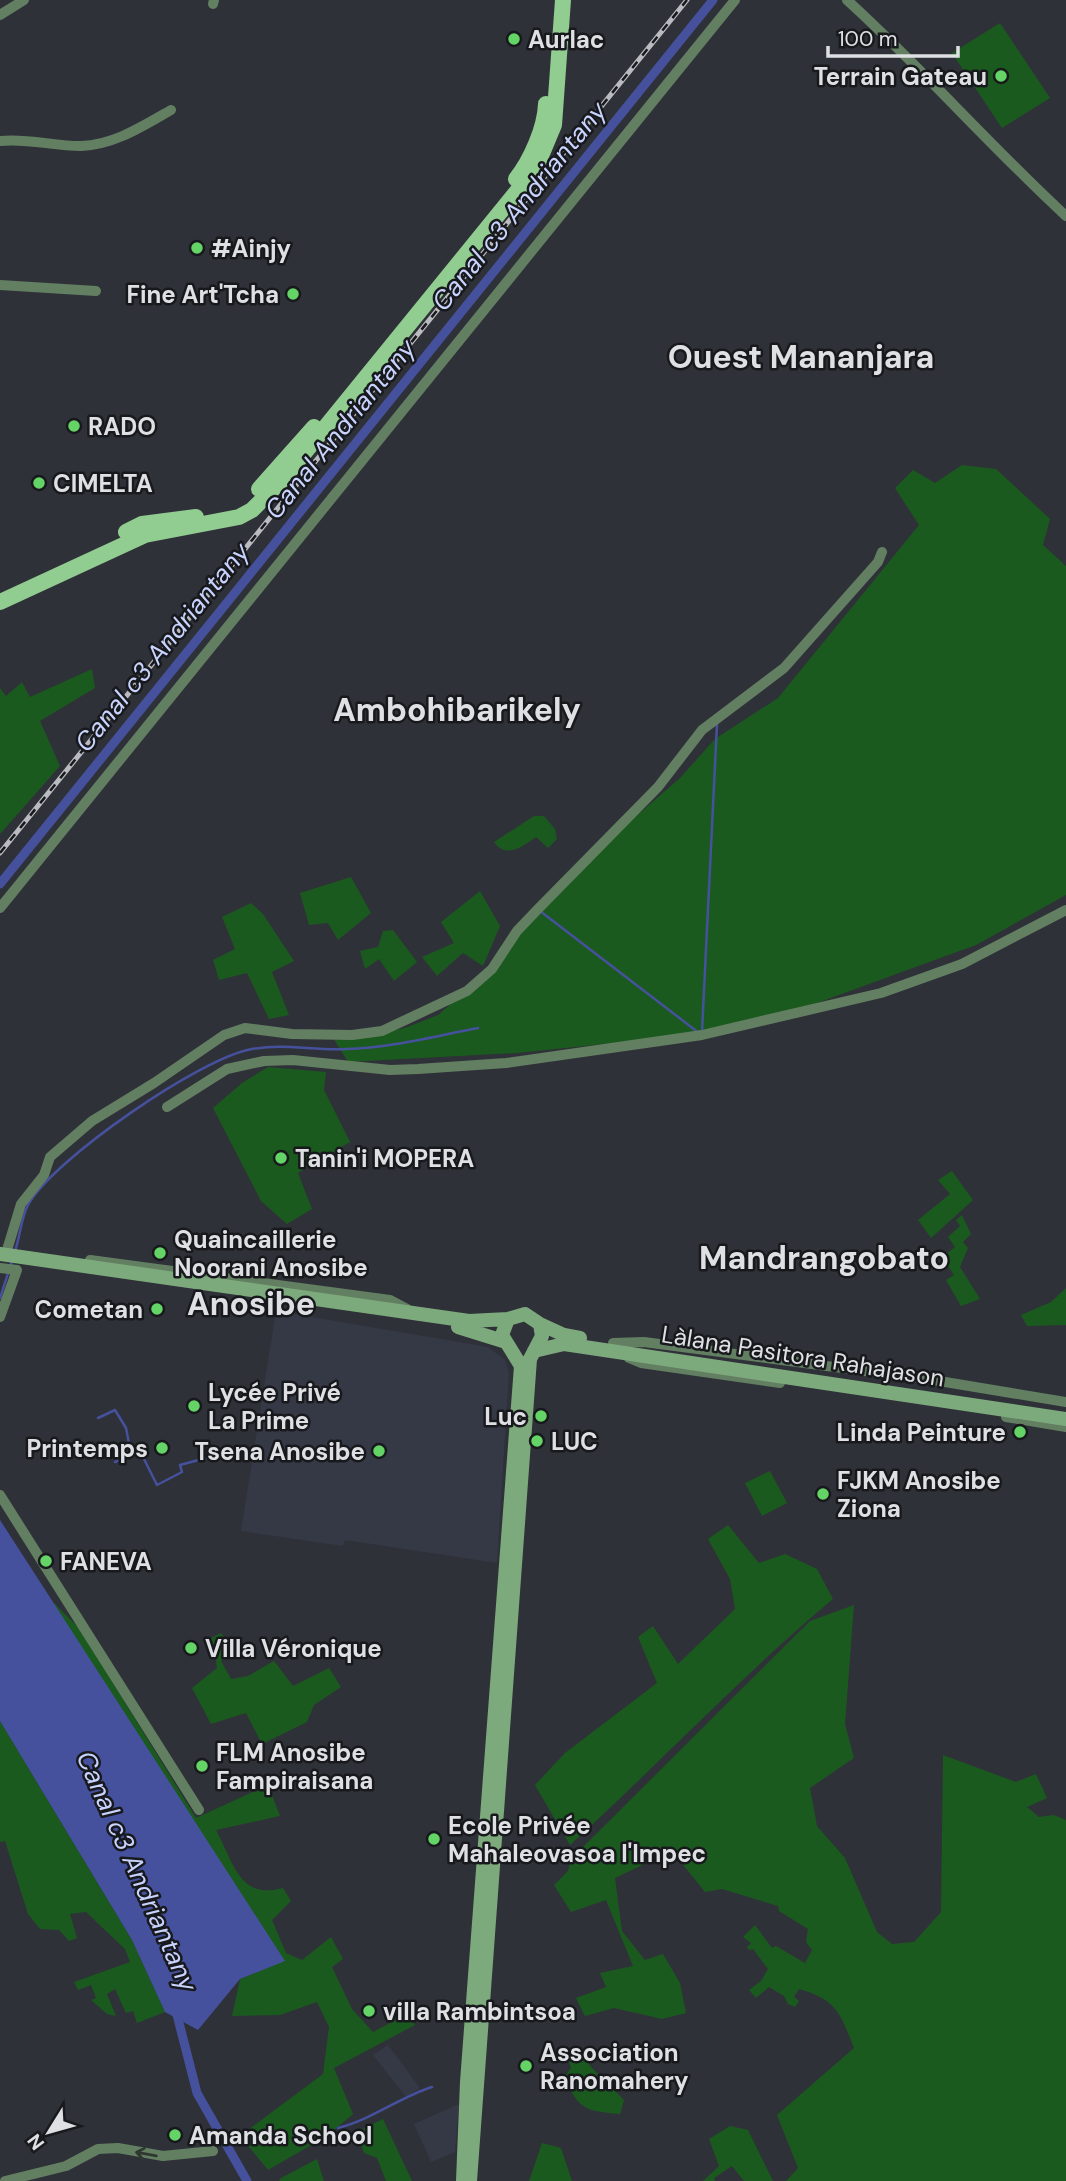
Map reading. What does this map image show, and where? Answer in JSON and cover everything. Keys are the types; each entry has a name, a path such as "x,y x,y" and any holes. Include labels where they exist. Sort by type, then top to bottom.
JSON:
{"main road":[{"path":"0,591 142,524 214,515 236,508 266,482 364,369 523,170 545,115 553,0"},
{"path":"0,602 145,535 239,517 252,510 284,478 536,169 554,125 563,0"},
{"path":"10,1259 479,1321 508,1319 526,1314 540,1324 541,1342 530,1359 470,2181"},
{"path":"10,1259 468,1329 503,1341 516,1353 521,1366 467,2082 463,2181"},
{"path":"503,1341 502,1329 508,1319"},
{"name":"Làlana Pasitora Rahajason","path":"540,1324 564,1335 613,1347 1066,1419"},
{"name":"Làlana Pasitora Rahajason","path":"534,1351 564,1344 613,1347 1066,1410"},
{"path":"516,1353 534,1351"}],"street":[{"path":"0,15 23,0"},
{"path":"0,908 735,0"},
{"path":"847,0 909,58 957,110 1066,216"},
{"path":"0,141 17,139 83,146 100,143 127,135 171,110"},
{"path":"0,285 96,291"},
{"path":"0,1318 21,1204 44,1175 50,1157 92,1121 155,1083 224,1035 245,1028 268,1033 306,1034 352,1035 382,1031 467,991 492,969 517,931 537,909 658,787 702,730 784,668 878,562 882,552"},
{"path":"167,1107 227,1069 264,1062 293,1060 390,1070 418,1069 506,1063 702,1035 881,993 962,964 1066,910"},
{"path":"613,1347 658,1344 933,1380 1066,1402"},
{"path":"613,1347 641,1363 1066,1427"},
{"path":"0,1494 199,1810"},
{"path":"5,2181 66,2166 98,2150 118,2148 163,2156 213,2151"}],"shaded area":[{"name":"Tsena Anosibe","path":"276,1311 488,1347 505,1360 509,1372 497,1563 345,1540 343,1546 241,1531"},
{"path":"388,2045 420,2088 406,2097 373,2055"},
{"path":"459,2104 455,2152 431,2162 414,2124"}],"green space":[{"name":"Terrain Gateau","path":"1000,23 1050,98 1002,128 952,53"},
{"path":"962,465 996,469 1050,519 1043,545 1066,566 1066,895 976,945 806,1007 701,1034 517,1053 348,1062 332,1036 361,1037 405,1028 438,1015 497,964 556,886 680,778 715,739 778,698 919,525 895,488 913,470 935,483"},
{"path":"92,669 95,688 40,721 60,766 0,834 0,688 6,696 22,682 30,697"},
{"path":"534,816 544,816 555,829 557,839 548,848 536,837 509,851 494,842"},
{"path":"351,877 371,913 338,940 328,923 309,925 300,893"},
{"path":"480,891 500,926 483,966 463,953 437,976 422,957 454,943 441,922"},
{"path":"251,903 263,914 294,961 272,972 289,1015 269,1019 247,973 219,980 213,960 235,949 222,917"},
{"path":"393,930 417,962 394,981 379,959 365,969 360,951 378,947 383,931"},
{"name":"Tanin'i MOPERA","path":"268,1067 326,1072 324,1090 350,1142 298,1173 312,1209 287,1224 261,1201 213,1108 242,1083"},
{"path":"952,1171 973,1200 931,1238 918,1220 950,1194 938,1180"},
{"path":"962,1215 971,1234 963,1242 968,1248 960,1267 980,1299 961,1306 946,1280 954,1275 942,1257 955,1247 948,1237 960,1226 956,1220"},
{"path":"1066,1288 1066,1325 1027,1326 1021,1315 1051,1302"},
{"path":"770,1471 787,1503 762,1516 745,1483"},
{"path":"728,1525 759,1563 785,1554 817,1569 833,1599 570,1845 535,1785 565,1753 657,1683 638,1637 653,1626 678,1664 735,1609 730,1579 708,1539"},
{"path":"46,1595 79,1628 196,1818 268,1785 280,1816 216,1830 234,1866 247,1884 256,1889 283,1888 291,1901 272,1920 286,1953 302,1960 331,1937 343,1959 332,1967 352,2009 373,2032 407,2014 415,2025 334,2068 353,2114 327,2136 268,2170 240,2136 323,2074 329,2027 317,2002 280,2015 232,2016 240,1979 284,1961"},
{"path":"854,1605 845,1724 854,1758 810,1788 817,1826 845,1858 877,1932 892,1944 914,1942 941,1912 943,1755 1016,1782 1036,1774 1047,1798 1027,1807 1039,1817 1054,1815 1066,1820 1066,2181 786,2181 798,2168 777,2115 854,2048 836,2010 822,1998 799,1989 794,1997 799,2001 795,2007 769,1987 756,1998 749,1990 761,1981 768,1969 753,1949 749,1950 747,1947 751,1943 743,1937 755,1925 772,1948 776,1946 805,1963 812,1950 806,1942 808,1929 779,1911 778,1906 722,1889 705,1892 672,1851 615,1878 622,1931 645,1960 663,1954 680,1983 686,2013 662,2019 614,2008 585,2016 576,1998 606,1987 600,1973 633,1966 606,1900 571,1912 554,1885 568,1871 571,1859 810,1621"},
{"path":"221,1633 232,1649 221,1661 231,1679 248,1676 274,1661 293,1686 329,1668 341,1687 314,1705 307,1722 262,1744 246,1713 211,1724 192,1688 217,1668 215,1653 207,1640"},
{"path":"0,1721 132,1940 165,2012 137,2023 133,2011 126,2013 115,1989 107,1994 116,2016 107,2014 91,2000 96,1998 91,1985 78,1990 74,1982 130,1962 125,1949 86,1912 70,1914 77,1938 69,1941 59,1930 40,1929 28,1914 5,1841 0,1842"},
{"path":"581,2050 590,2066 624,2100 620,2114 599,2112 585,2107 570,2089 564,2078 571,2068 566,2051"},
{"path":"383,2119 412,2181 386,2181 377,2158 364,2153 356,2132"},
{"path":"730,2126 748,2130 773,2181 744,2181 732,2166 714,2178 715,2181 703,2181 719,2166 709,2139"},
{"path":"542,2143 561,2148 572,2181 529,2181"},
{"path":"317,2159 324,2181 279,2181 281,2178"}],"water":[{"path":"0,1520 285,1961 240,1979 198,2030 165,2012 132,1940 0,1721"}],"waterway":[{"name":"Canal c3 Andriantany","path":"0,884 713,0"},
{"name":"Canal c3 Andriantany","path":"0,879 674,49"},
{"path":"702,1032 717,724"},
{"path":"540,911 699,1033"},
{"name":"Canal Andriantany","path":"15,1251 28,1205 42,1186 96,1138 130,1113 199,1070 252,1049 363,1048 478,1028"},
{"name":"Canal Andriantany","path":"0,1298 12,1261"},
{"path":"98,1418 115,1410 126,1428 131,1454"},
{"path":"115,1462 140,1451 157,1485 182,1472 180,1465 217,1455"},
{"name":"Canal c3 Andriantany","path":"175,2007 197,2093 247,2181"},
{"path":"338,2128 432,2087"}],"railway":[{"path":"0,853 687,0"}],"place":[{"name":"Aurlac","path":"514,39"},
{"name":"Terrain Gateau","path":"1001,76"},
{"name":"#Ainjy","path":"197,248"},
{"name":"Fine Art'Tcha","path":"293,294"},
{"name":"RADO","path":"74,426"},
{"name":"CIMELTA","path":"39,483"},
{"name":"Tanin'i MOPERA","path":"281,1158"},
{"name":"Quaincaillerie Noorani Anosibe","path":"160,1253"},
{"name":"Cometan","path":"157,1309"},
{"name":"Lycée Privé La Prime","path":"194,1406"},
{"name":"Luc","path":"541,1416"},
{"name":"Linda Peinture","path":"1020,1432"},
{"name":"LUC","path":"537,1441"},
{"name":"Printemps","path":"162,1448"},
{"name":"Tsena Anosibe","path":"379,1451"},
{"name":"FJKM Anosibe Ziona","path":"823,1494"},
{"name":"FANEVA","path":"46,1561"},
{"name":"Villa Véronique","path":"191,1648"},
{"name":"FLM Anosibe Fampiraisana","path":"202,1766"},
{"name":"Ecole Privée Mahaleovasoa l'Impec","path":"434,1839"},
{"name":"villa Rambintsoa","path":"369,2011"},
{"name":"Association Ranomahery","path":"526,2066"},
{"name":"Amanda School","path":"175,2135"}],"district":[{"name":"Ouest Mananjara","path":"801,357"},
{"name":"Ambohibarikely","path":"457,710"},
{"name":"Mandrangobato","path":"824,1258"},
{"name":"Anosibe","path":"251,1304"}]}
